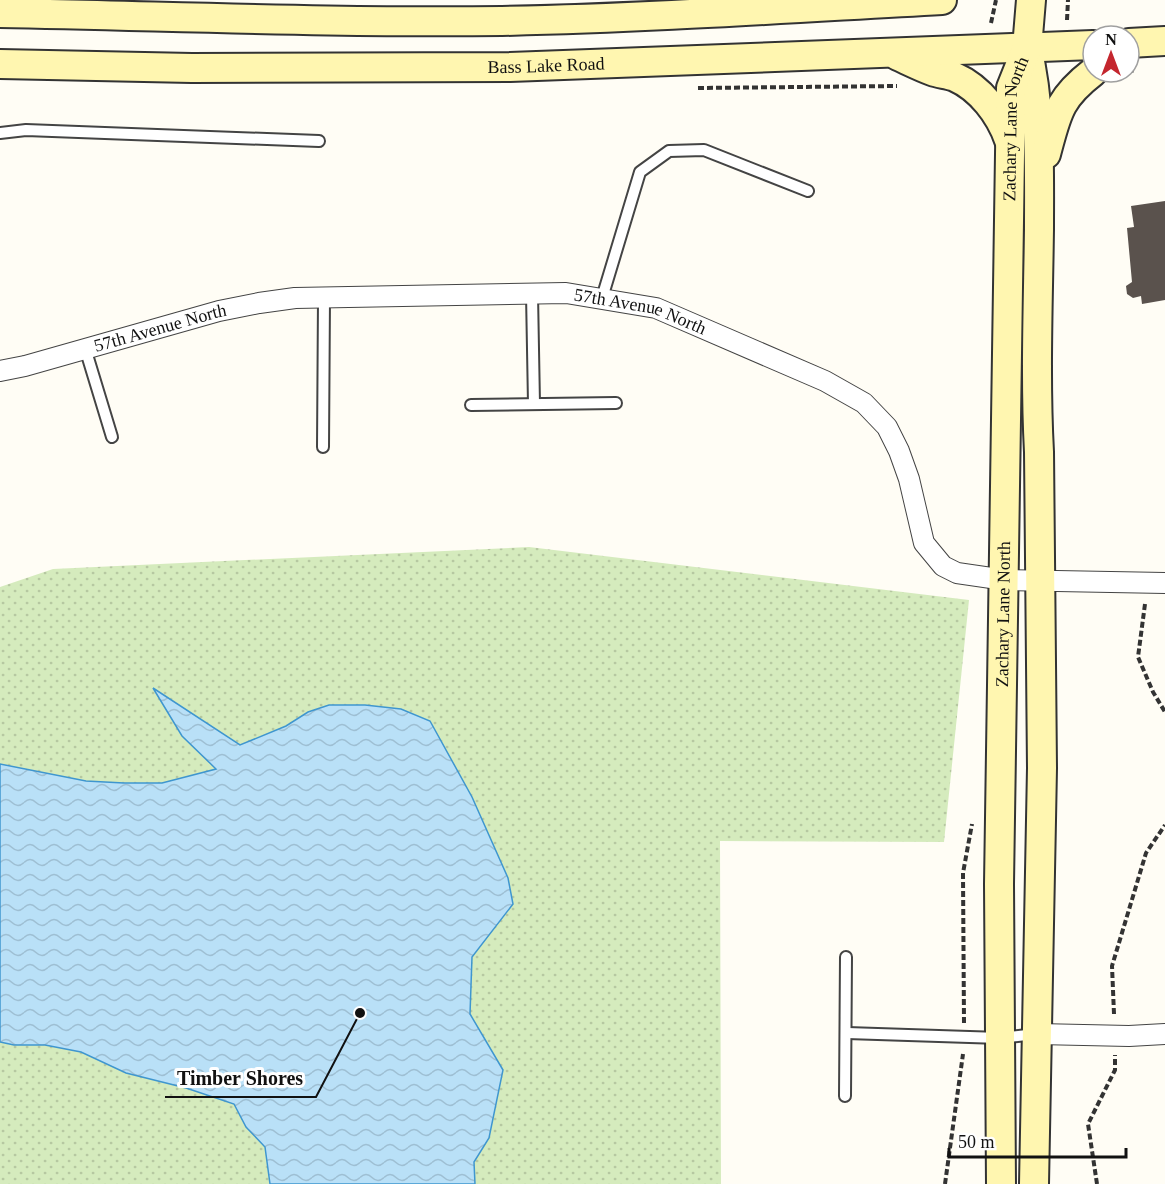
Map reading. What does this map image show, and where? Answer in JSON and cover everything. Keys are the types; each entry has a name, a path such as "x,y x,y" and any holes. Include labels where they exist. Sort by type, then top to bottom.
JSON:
{"street":[{"path":"0,13 502,21 691,14 942,0"},
{"name":"Zachary Lane North","path":"1001,1184 999,884 1011,88 1027,48 1031,0"},
{"name":"Bass Lake Road","path":"0,64 192,68 499,67 1081,46"},
{"name":"Zachary Lane North","path":"1027,48 1034,78 1039,176 1037,395 1042,768 1034,1184"},
{"path":"890,53 934,72 955,77 975,90 1004,126 1011,146"},
{"path":"1039,176 1055,118 1067,95 1081,83"},
{"name":"57th Avenue North","path":"0,371 219,311 295,298 566,294 602,298 656,308 825,381 864,403 887,427 899,451 909,479 924,543 942,566 957,573 1005,580 1157,583"},
{"path":"1038,1034 1115,1036 1165,1034"}],"lane":[{"path":"0,133 26,130 319,141"},
{"path":"602,298 640,172 669,151 704,150 808,191"},
{"path":"532,294 534,404"},
{"path":"323,447 324,298"},
{"path":"84,348 112,437"},
{"path":"471,405 616,403"},
{"path":"845,1096 846,957"},
{"path":"847,1033 1000,1038 1038,1034"}],"path":[{"path":"1157,583 1138,657 1153,692 1165,712"},
{"path":"1097,1184 1088,1124 1115,1070 1112,966 1146,853 1165,825"}],"green space":[{"path":"529,547 969,600 944,842 720,841 721,1184 0,1184 0,587 53,569"}],"water":[{"path":"153,688 240,745 286,726 308,712 329,705 365,705 401,709 430,721 472,797 508,878 513,904 472,957 470,1014 503,1070 489,1138 474,1162 475,1184 270,1184 265,1147 246,1127 234,1104 186,1088 126,1073 81,1052 45,1045 14,1045 0,1042 0,764 86,781 124,783 162,783 216,769 182,736"}],"building":[{"path":"1165,201 1165,300 1142,304 1141,296 1133,298 1127,294 1126,286 1132,282 1127,228 1134,227 1131,206"}],"place":[{"name":"Timber Shores","path":"360,1013"}]}
